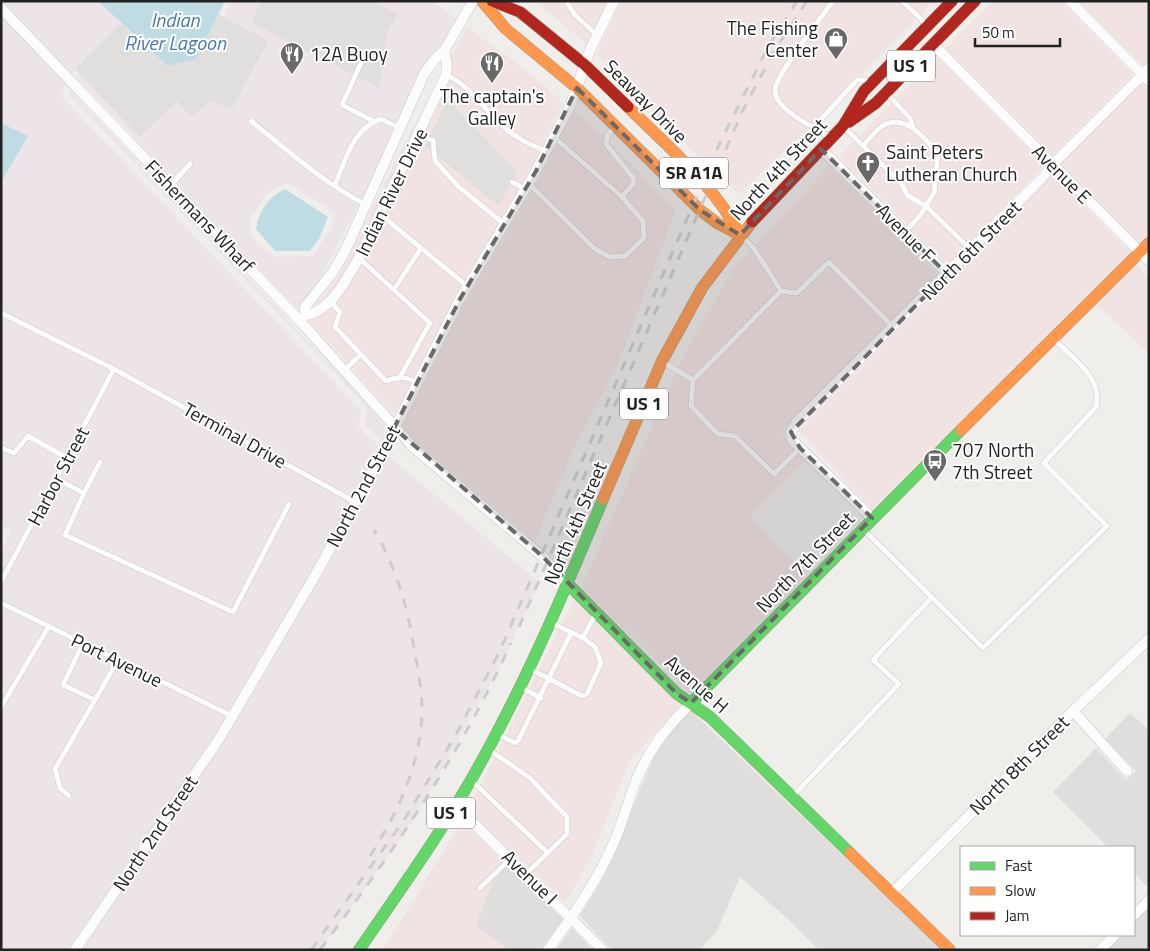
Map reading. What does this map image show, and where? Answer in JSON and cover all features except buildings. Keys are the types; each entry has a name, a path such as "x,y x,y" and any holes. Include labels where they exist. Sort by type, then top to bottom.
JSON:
{"main road":[{"name":"Seaway Drive","path":"482,1 506,29 576,88 616,125 700,210 717,223 740,235"},
{"name":"Seaway Drive","path":"492,1 520,12 585,65 709,188 728,212 740,235"},
{"name":"North 4th Street","path":"843,126 844,106 870,85 952,1"},
{"name":"North 4th Street","path":"359,950 456,806 497,733 551,623 662,361 702,288 740,235 761,210 843,126 876,103 975,1"},
{"name":"North 7th Street","path":"691,703 862,528 1149,243"},
{"name":"Avenue H","path":"568,584 676,693 710,717 950,950"}],"street":[{"name":"Indian River Drive","path":"303,318 305,307 334,272 346,249 428,67 444,51 473,1"},
{"name":"North 2nd Street","path":"75,950 233,717 355,502 468,286 527,187 554,137 597,35 614,1"},
{"path":"1070,1 1147,74"},
{"name":"Fishermans Wharf","path":"1,8 171,185 303,318 345,370 383,412 394,428"},
{"name":"Avenue E","path":"933,44 1149,261"},
{"name":"Indian River Drive","path":"303,318 313,314 330,300 347,280 380,215 427,138 446,75 447,65 444,51"},
{"name":"North 6th Street","path":"800,448 792,440 791,432 796,423 894,328 1044,176 1052,164 1147,74"},
{"name":"Avenue F","path":"821,149 947,274"},
{"name":"Avenue H","path":"394,428 414,448 542,556 568,584"},
{"path":"800,448 872,518"},
{"name":"North 8th Street","path":"892,893 1073,711 1149,638"},
{"name":"North 7th Street","path":"548,950 572,918 599,873 615,841 639,773 661,735 691,703"},
{"path":"1073,711 1127,771"},
{"name":"Avenue I","path":"456,806 603,950"},
{"path":"1135,915 1149,900"},
{"path":"1100,950 1114,936"}],"lane":[{"path":"566,1 575,15 597,35"},
{"path":"832,138 784,107 777,100 774,90 803,42 833,1"},
{"path":"902,1 928,26"},
{"path":"361,63 342,105 374,122"},
{"path":"446,75 459,81 512,134 546,151"},
{"path":"814,127 844,106 857,80 865,80 870,85"},
{"path":"886,93 910,118 913,128"},
{"path":"336,186 354,139 374,122 381,119 400,128"},
{"path":"251,121 336,186 365,204"},
{"path":"863,146 885,124 898,122 913,128 938,153 934,193 919,217 904,232"},
{"path":"616,125 608,134 606,144 634,179 633,184 622,197"},
{"path":"843,126 901,183 908,196 926,206 971,250"},
{"path":"512,182 527,187 595,249 610,257 625,256 644,238 643,221 622,197 554,137"},
{"path":"427,138 435,161 459,188 505,224"},
{"path":"171,185 190,164"},
{"path":"380,215 468,286"},
{"path":"740,235 753,247 781,291"},
{"path":"395,288 421,248"},
{"path":"359,258 395,288 430,323 400,377"},
{"path":"781,291 797,293 829,262 894,328"},
{"path":"781,291 693,380 691,406 718,434 735,436 774,474 800,448"},
{"path":"330,300 340,312 335,327 386,381 400,377 410,378 417,383"},
{"name":"Terminal Drive","path":"1,313 114,369 355,502"},
{"path":"862,528 983,648 1107,526 1044,463 1096,407 1098,397 1091,376 1053,338"},
{"path":"345,370 362,354"},
{"path":"662,361 693,380"},
{"name":"Harbor Street","path":"1,582 114,369"},
{"path":"1,448 14,453 28,436 67,458"},
{"path":"100,462 65,535 232,612 289,504"},
{"path":"56,479 84,493"},
{"path":"792,797 899,684 873,660 932,597"},
{"name":"Port Avenue","path":"1,603 233,717"},
{"path":"583,638 596,612"},
{"path":"529,669 582,696 587,694 601,663 594,647 583,638 551,623"},
{"path":"1,707 49,626"},
{"path":"497,733 515,743 541,698 571,633"},
{"path":"83,643 63,685 95,700"},
{"path":"69,796 60,788 55,769 118,660"},
{"path":"520,687 541,698"},
{"path":"488,750 530,778 567,817 568,834 526,874"},
{"path":"471,779 548,853"},
{"path":"480,888 510,859"}],"highlighted area":[{"path":"577,88 700,210 740,235 821,149 947,274 791,432 800,448 872,518 691,703 676,693 542,556 394,428 460,299 536,171"}],"shaded area":[{"path":"1,1 98,1 120,23 75,69 60,95 361,411 358,427 397,463 539,582 504,659 411,824 320,950 1,950 1,549 11,532 1,526 1,182 28,136 1,123"},
{"path":"231,1 432,1 457,19 316,286 297,309 77,77 80,72 165,71 197,64","holes":["286,183 323,204 334,214 331,229 313,256 274,257 260,246 251,233 251,217 267,193"]},
{"path":"261,1 373,1 397,14 387,34 379,88 252,23"},
{"path":"536,1 608,1 587,45"},
{"path":"621,1 799,1 801,4 804,1 933,1 832,107 739,194 710,168 596,54"},
{"path":"993,1 1061,1 1133,74 1053,155 946,48"},
{"path":"1079,1 1149,1 1149,59 1143,65"},
{"path":"219,14 268,41 232,109 209,101 192,117 177,101 140,137 75,69 120,23 167,66 196,58"},
{"path":"467,27 523,68 563,102 531,169 455,297 394,415 306,317 339,276 403,146"},
{"path":"937,57 1044,165 948,266 839,157"},
{"path":"1142,83 1149,90 1149,234 1139,243 1061,163"},
{"path":"70,90 363,399 386,428 382,440 365,425 366,406 68,93"},
{"path":"448,100 518,172 499,206 425,146"},
{"path":"573,110 608,140 676,210 619,362 574,449 535,541 418,443 402,426 466,302 542,174"},
{"path":"829,166 938,275 782,431 783,435 806,460 750,516 807,575 691,693 581,588 683,356 733,269"},
{"path":"1053,174 1130,252 872,509 799,431"},
{"path":"1136,264 1149,278 1149,353 1096,304"},
{"path":"575,600 682,702 629,763 592,856 566,903 468,809"},
{"path":"690,710 943,950 819,950 790,921 740,877 717,931 699,950 612,950 580,916 605,875 657,749"},
{"path":"1130,713 1149,730 1149,888 1135,874 1135,846 1107,846 1053,792 1096,748 1126,780 1136,771 1105,739"},
{"path":"462,821 502,860 475,925 509,950 383,950"},
{"path":"502,860 563,919 541,950 509,950 475,926"},
{"path":"1149,907 1149,950 1105,950 1119,936 1135,936 1135,920"},
{"path":"572,928 593,950 556,950"}],"water":[{"name":"Indian River Lagoon","path":"98,1 225,1 196,59 167,66"},
{"path":"1,123 28,136 1,182"},
{"path":"285,189 328,217 319,239 310,251 275,251 256,229 259,216 265,205"}],"railway":[{"path":"311,950 404,820 454,738 499,653 719,145 768,47 797,1"},
{"path":"519,627 742,112 774,51 807,1"},
{"path":"370,856 390,822 406,787 417,750 421,731 422,711 421,692 406,608 393,568 374,530"},
{"path":"320,950 424,802 470,724 511,643"}],"traffic: fast":[{"path":"691,703 961,430"},
{"path":"359,950 409,878 472,779 533,659 603,499"},
{"path":"568,584 676,693 710,717 850,853"}],"traffic: slow":[{"path":"482,1 506,29 577,88 700,210 717,223 740,235"},
{"path":"628,107 704,183 729,216 740,235"},
{"path":"603,499 662,361 702,288 752,222"},
{"path":"961,430 1149,243"},
{"path":"850,853 950,950"}],"traffic: jam":[{"path":"492,1 520,12 585,65 628,107"},
{"path":"752,222 843,126 864,91 952,1"},
{"path":"849,122 876,103 975,1"}],"place":[{"name":"The Fishing Center","path":"836,60"},
{"name":"12A Buoy","path":"292,75"},
{"name":"The captain's Galley","path":"492,84"},
{"name":"Saint Peters Lutheran Church","path":"868,184"},
{"name":"707 North 7th Street","path":"935,482"}]}
